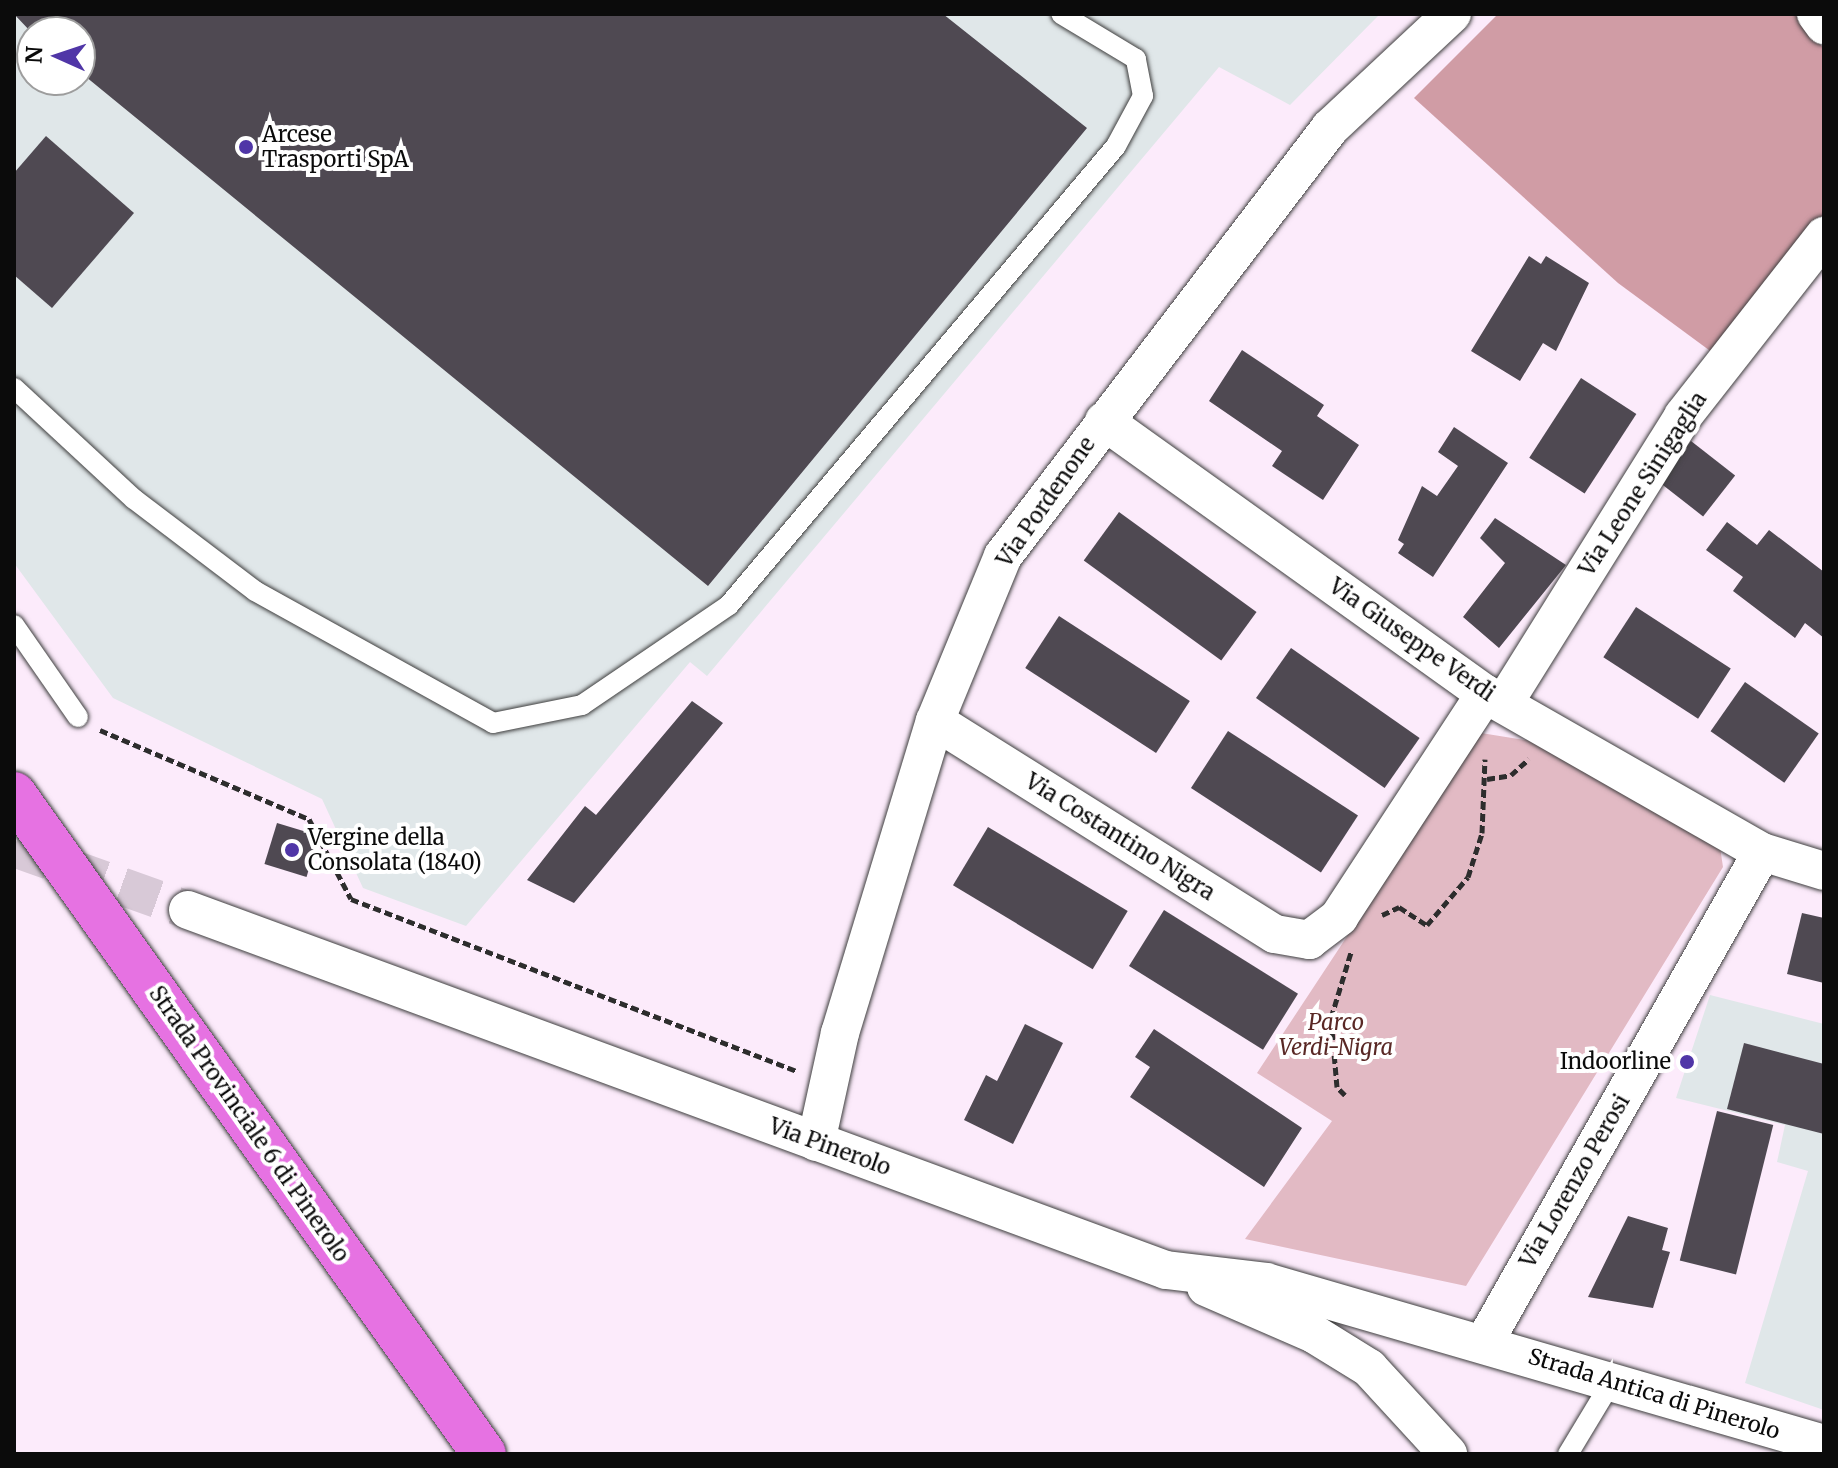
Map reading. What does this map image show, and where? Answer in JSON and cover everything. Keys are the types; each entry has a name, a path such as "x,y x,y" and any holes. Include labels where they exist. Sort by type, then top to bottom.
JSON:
{"main road":[{"name":"Strada Provinciale 6 di Pinerolo","path":"14,794 471,1437"}],"street":[{"name":"Via Pordenone","path":"816,1142 840,1033 935,721 1003,556 1330,128 1452,14"},
{"path":"1816,14 1824,25"},
{"name":"Via Leone Sinigaglia","path":"1309,940 1339,917 1683,416 1824,236"},
{"name":"Via Giuseppe Verdi","path":"1104,421 1485,707 1762,852 1824,871"},
{"name":"Via Costantino Nigra","path":"935,721 1275,934 1309,940"},
{"name":"Via Lorenzo Perosi","path":"1484,1343 1762,852"},
{"name":"Via Pinerolo","path":"188,910 1166,1270 1266,1282 1484,1343"},
{"path":"1166,1270 1314,1334 1369,1368 1448,1454"},
{"name":"Strada Antica di Pinerolo","path":"1484,1343 1824,1444"},
{"path":"471,1437 496,1454"}],"lane":[{"path":"14,388 134,499 255,591 493,723 582,705 729,605 1116,146 1143,96 1136,59 1061,14"},
{"path":"14,625 78,717"},
{"path":"1568,1454 1612,1381"}],"path":[{"path":"1370,925 1399,907 1427,925 1468,877 1482,833 1487,779 1480,742 1485,707"},
{"path":"78,717 309,819 351,899 795,1074 801,1060"},
{"path":"1345,1095 1337,1087 1331,1018 1354,942"}],"shaded area":[{"path":"14,14 1380,14 1290,105 1219,67 707,676 690,662 466,926 363,888 322,799 113,698 14,563"},
{"path":"1498,14 1795,14 1824,49 1824,213 1713,353 1618,283 1414,98"},
{"path":"1710,995 1824,1024 1824,1410 1745,1383 1808,1171 1777,1162 1785,1125 1676,1098"}],"green space":[{"name":"Parco Verdi-Nigra","path":"1481,733 1575,748 1720,847 1723,867 1466,1286 1245,1239 1332,1121 1257,1073"}],"building":[{"path":"14,14 943,14 1087,128 708,586 96,85 96,16"},
{"path":"46,136 134,213 52,308 14,275 14,173"},
{"path":"1529,256 1541,264 1546,256 1589,283 1556,351 1543,343 1520,381 1471,351"},
{"path":"1242,350 1324,405 1317,416 1359,445 1323,500 1272,466 1282,451 1209,401"},
{"path":"1581,378 1636,414 1585,494 1529,458"},
{"path":"1454,427 1508,463 1433,577 1398,553 1404,544 1398,540 1422,486 1437,496 1458,466 1438,452"},
{"path":"1691,441 1735,475 1703,516 1659,482"},
{"path":"1119,512 1257,612 1221,660 1084,561"},
{"path":"1495,518 1566,565 1499,648 1463,617 1505,563 1480,538"},
{"path":"1727,522 1757,545 1769,530 1824,572 1824,638 1805,623 1795,638 1733,591 1743,577 1706,550"},
{"path":"1636,607 1731,669 1698,719 1603,657"},
{"path":"1059,616 1190,701 1156,753 1025,668"},
{"path":"1291,648 1420,738 1385,788 1256,698"},
{"path":"1745,682 1819,734 1784,783 1711,731"},
{"path":"692,701 723,723 574,903 527,880 585,806 596,815"},
{"path":"1228,731 1358,815 1321,872 1191,788"},
{"name":"Vergine della Consolata (1840)","path":"277,823 319,836 307,877 264,864"},
{"path":"988,827 1128,911 1093,969 953,885"},
{"path":"1164,910 1298,994 1263,1050 1129,966"},
{"path":"1802,913 1824,918 1824,983 1787,974"},
{"path":"1025,1024 1063,1043 1013,1144 964,1120 986,1075 997,1081"},
{"path":"1154,1029 1302,1128 1264,1187 1130,1097 1150,1067 1135,1057"},
{"path":"1744,1043 1824,1064 1824,1134 1727,1109"},
{"path":"1717,1111 1773,1125 1736,1274 1680,1260"},
{"path":"1628,1216 1668,1228 1662,1250 1670,1252 1653,1308 1588,1297"}],"tunnel":[{"path":"14,848 188,910"}],"place":[{"name":"Arcese Trasporti SpA","path":"246,147"},
{"name":"Vergine della Consolata (1840)","path":"292,850"},
{"name":"Indoorline","path":"1687,1062"}]}
